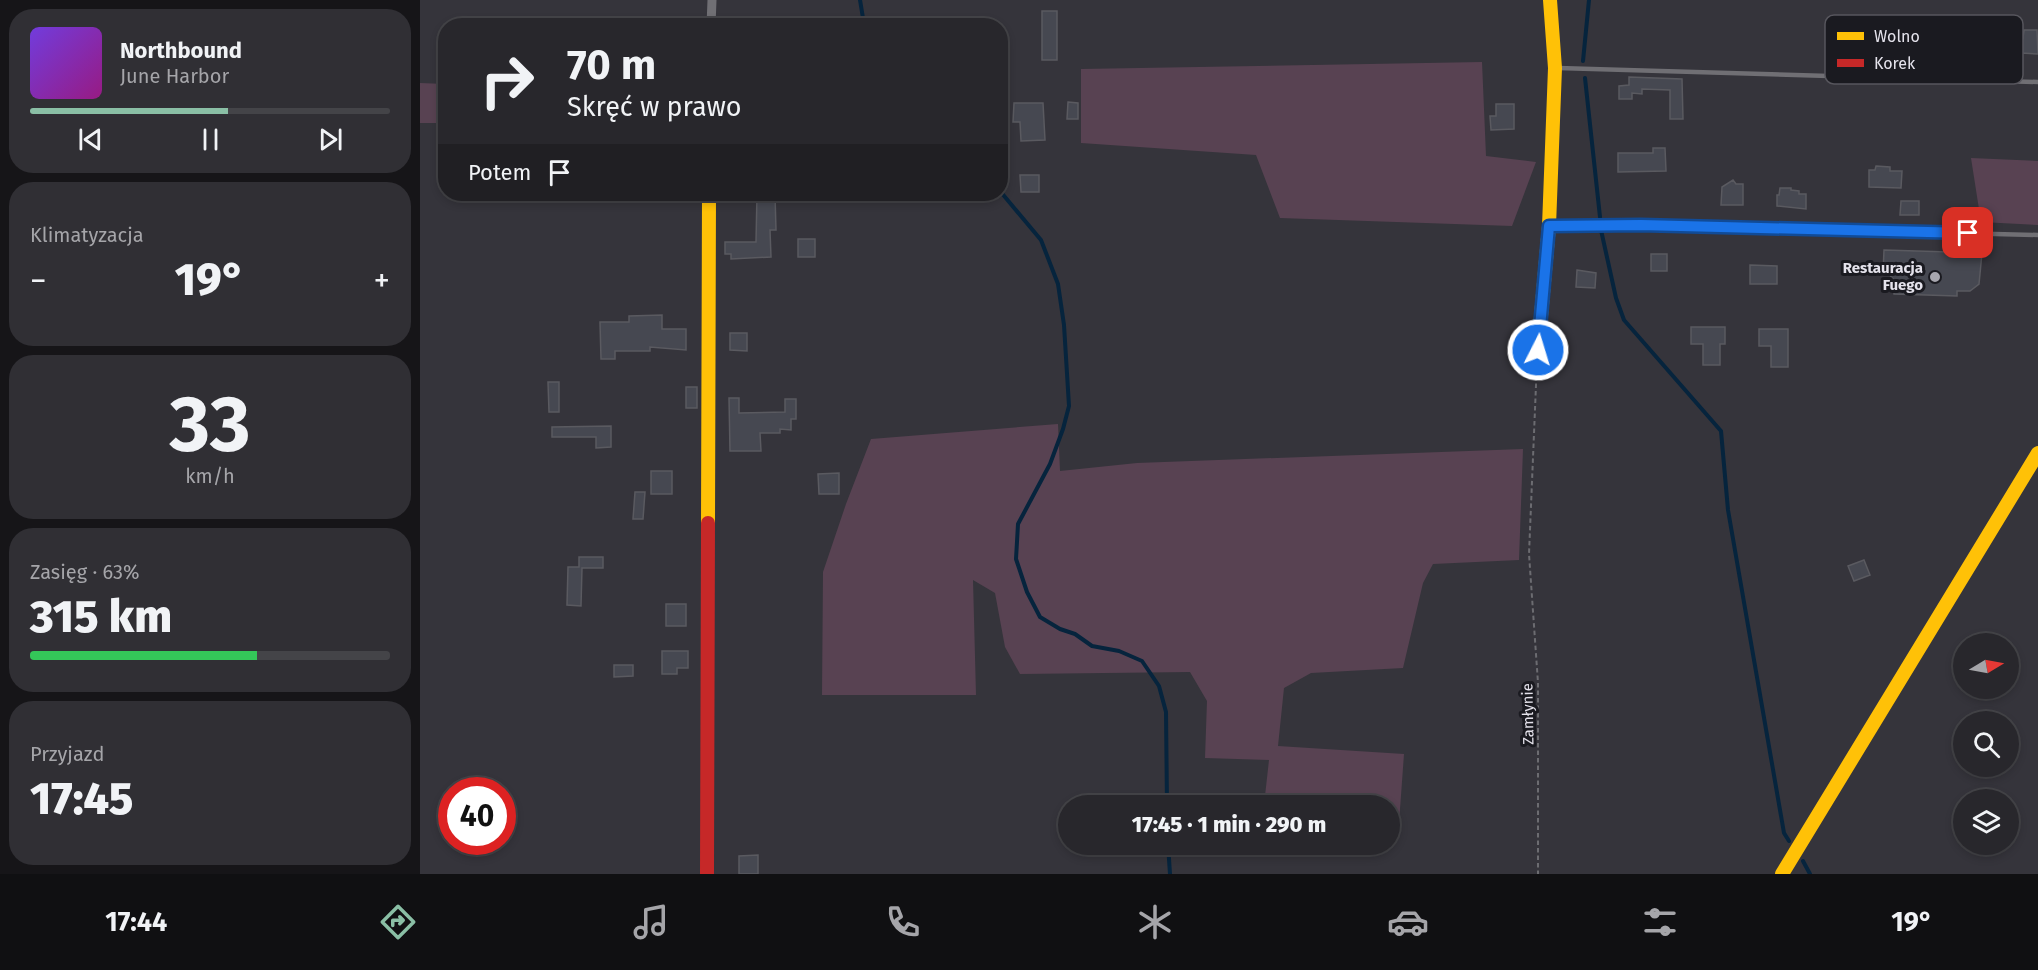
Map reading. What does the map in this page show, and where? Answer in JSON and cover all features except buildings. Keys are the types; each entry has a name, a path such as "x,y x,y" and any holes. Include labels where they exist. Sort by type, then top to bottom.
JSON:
{"street":[{"path":"711,18 712,0"},
{"path":"1538,350 1549,226 1555,68 1550,0"},
{"path":"707,874 709,201"},
{"path":"1782,874 2038,453"}],"lane":[{"path":"1555,68 1825,76"},
{"path":"2023,82 2038,82"},
{"path":"1549,226 1641,225 2038,235"}],"path":[{"name":"Zamłynie","path":"1538,350 1529,554 1538,683 1538,874"}],"shaded area":[{"path":"1482,62 1486,156 1536,162 1512,226 1280,218 1256,155 1081,143 1081,69"},
{"path":"420,83 438,84 438,123 420,123"},
{"path":"1971,158 2038,161 2038,225 1981,222"},
{"path":"1058,424 1060,471 1137,463 1523,449 1519,560 1433,564 1423,583 1403,668 1311,673 1284,688 1278,746 1404,754 1400,809 1400,795 1265,795 1269,760 1205,758 1207,701 1190,672 1020,674 1005,647 995,593 973,580 976,695 822,695 823,572 871,439"}],"waterway":[{"path":"860,0 863,18"},
{"path":"1583,61 1589,0"},
{"path":"1585,78 1600,217"},
{"path":"1008,201 1041,240 1058,284 1064,325 1069,406 1050,464 1018,524 1016,559 1027,592 1040,617 1060,629 1075,634 1092,646 1119,651 1142,661 1159,686 1166,712 1167,795"},
{"path":"1601,230 1616,298 1624,320 1721,431 1728,510 1784,833 1789,841"},
{"path":"1169,855 1170,874"},
{"path":"1803,861 1810,874"}],"traffic: slow":[{"path":"1538,350 1549,226 1555,68 1550,0"},
{"path":"708,523 709,201"},
{"path":"1782,874 2038,453"}],"traffic: jam":[{"path":"707,874 708,523"}],"place":[{"name":"Restauracja Fuego","path":"1935,277"}],"route":[{"path":"1538,350 1549,226 1641,225 1968,233"}]}
